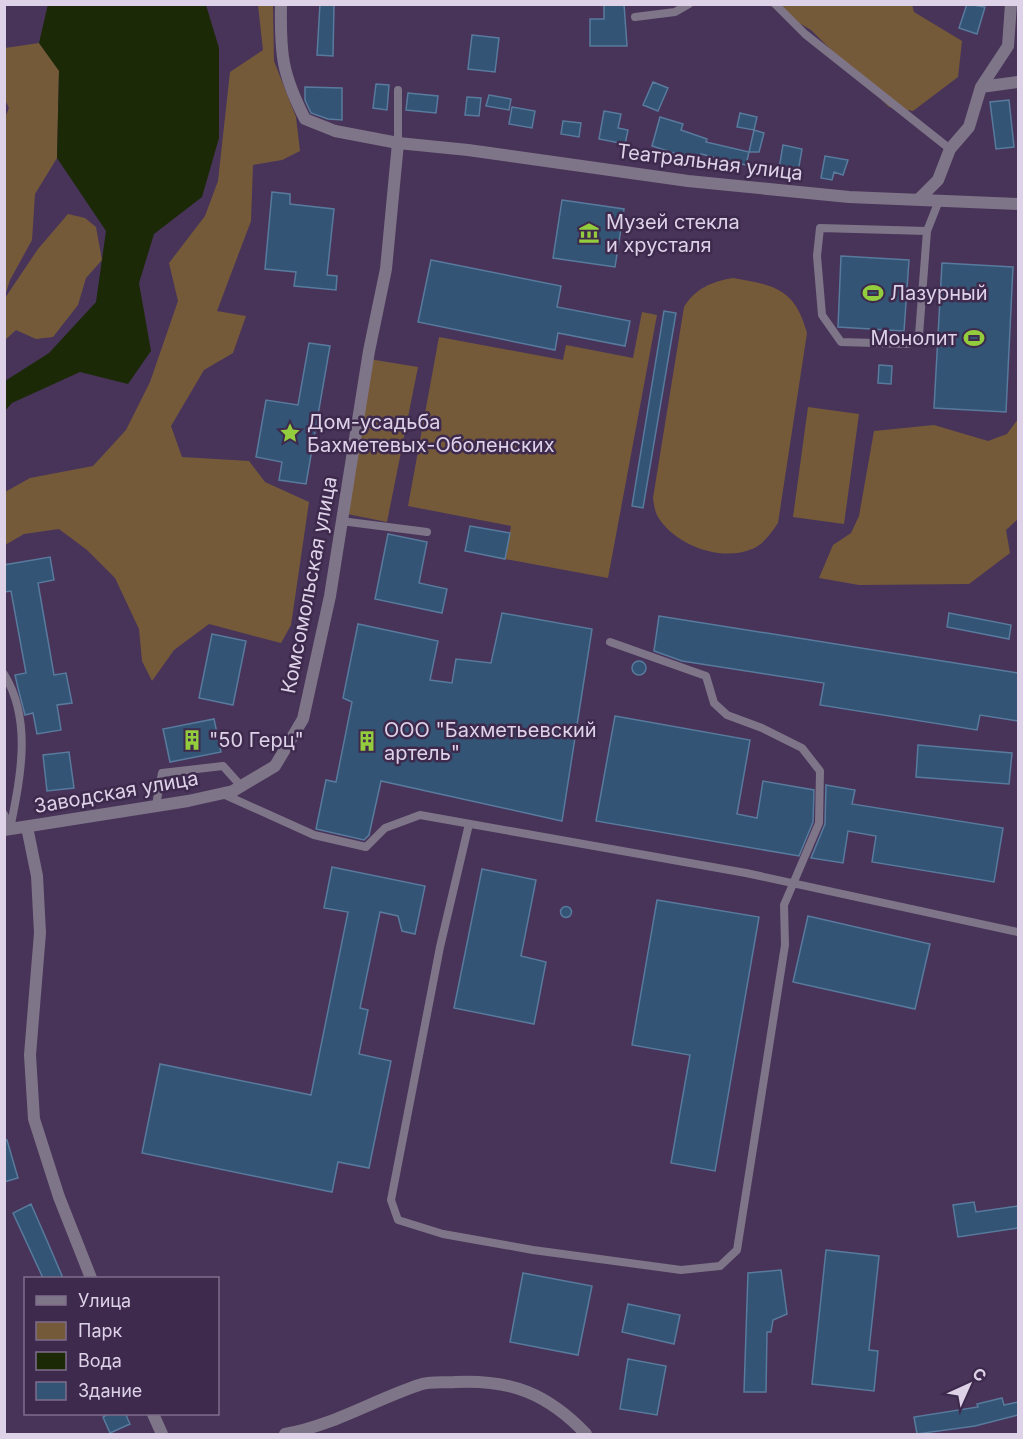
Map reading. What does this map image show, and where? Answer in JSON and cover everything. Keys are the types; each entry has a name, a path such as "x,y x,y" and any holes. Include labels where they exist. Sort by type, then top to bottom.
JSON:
{"street":[{"path":"281,4 281,63 304,119 335,131 398,143"},
{"path":"918,200 938,180 950,149 969,127 981,87 1008,46 1011,4"},
{"path":"981,87 1018,82"},
{"name":"Театральная улица","path":"398,143 468,150 688,181 849,197 938,203 984,200 1018,204"},
{"name":"Комсомольская улица","path":"232,790 275,766 303,719 330,596 369,351 386,269 398,143"},
{"name":"Заводская улица","path":"7,830 232,790"},
{"path":"27,827 37,876 40,933 30,1055 34,1119 59,1197 91,1277"},
{"path":"285,1434 308,1430 421,1384 474,1381 526,1390 546,1399 566,1413 586,1434"},
{"path":"154,1415 162,1434"}],"lane":[{"path":"635,17 675,12 689,4"},
{"path":"775,4 813,41 950,149"},
{"path":"398,90 398,143"},
{"path":"927,231 820,228 817,256 822,315 841,342 909,344 919,335 927,231 938,203"},
{"path":"341,521 427,531"},
{"path":"469,824 440,946 391,1200 398,1220 443,1234 533,1250 681,1270 720,1266 737,1250 785,945 784,905 819,824 820,771 802,748 762,728 727,715 714,703 706,675 610,642"},
{"path":"4,674 11,685 21,726 23,768 7,830"},
{"path":"156,805 162,773 223,766 232,790 314,835 366,847 385,828 420,815 792,883 1018,932"},
{"path":"4,814 7,830"}],"green space":[{"path":"258,5 273,5 274,61 296,117 300,151 282,160 253,165 251,221 217,311 246,316 233,353 204,370 171,426 182,457 249,461 265,482 309,502 291,625 281,643 209,624 174,650 152,681 142,661 139,629 115,578 87,550 59,529 24,534 5,545 5,492 30,478 93,466 126,430 150,382 178,301 169,263 205,216 218,181 230,72 263,50"},
{"path":"769,5 912,5 914,12 962,41 958,77 913,111 889,107 811,30"},
{"path":"39,43 59,70 57,158 35,194 32,240 10,280 5,296 4,120 9,108 5,100 5,48"},
{"path":"68,214 85,218 96,227 102,260 86,278 78,305 53,337 36,339 16,330 5,340 5,298 38,249"},
{"path":"733,278 761,283 781,292 796,307 807,333 778,523 767,538 756,547 740,553 728,554 702,549 678,537 658,518 653,498 684,307 705,287"},
{"path":"642,312 657,315 608,578 505,559 511,526 408,506 439,337 563,360 566,345 633,358"},
{"path":"369,359 418,367 387,522 342,513"},
{"path":"808,407 859,414 844,524 793,517"},
{"path":"1018,419 1018,519 1006,530 1010,553 969,584 859,585 819,578 833,545 851,533 859,516 874,431 934,425 988,441 1007,434"}],"water":[{"path":"48,4 206,5 219,48 219,138 202,197 154,234 139,283 151,351 128,384 80,372 12,403 5,411 5,381 49,353 96,302 106,231 57,158 59,71 39,43"}],"building":[{"path":"320,4 334,4 333,56 317,55"},
{"path":"604,4 624,4 627,46 590,46 590,19 604,19"},
{"path":"967,4 985,7 977,34 959,28"},
{"path":"472,35 499,38 495,72 468,69"},
{"path":"653,82 668,88 658,111 643,105"},
{"path":"376,84 389,85 387,110 373,108"},
{"path":"305,87 342,88 342,120 328,119 311,113 305,100"},
{"path":"408,93 438,96 436,113 406,110"},
{"path":"489,95 511,99 509,110 486,106"},
{"path":"467,97 481,98 479,116 465,115"},
{"path":"1009,100 1014,147 996,149 990,102"},
{"path":"512,107 535,111 532,128 509,124"},
{"path":"604,111 621,114 618,128 628,130 625,144 599,139"},
{"path":"740,113 757,117 754,130 737,127"},
{"path":"660,117 683,124 681,130 707,139 706,142 749,152 746,165 701,154 699,161 652,146"},
{"path":"563,121 581,123 579,137 561,134"},
{"path":"754,130 764,133 759,152 749,152"},
{"path":"783,145 802,149 798,172 779,169"},
{"path":"825,156 848,160 843,175 834,172 832,180 821,178"},
{"path":"272,192 290,194 290,204 334,209 327,275 337,276 336,290 294,286 296,272 265,269"},
{"name":"Музей стекла и хрусталя","path":"562,200 624,209 615,267 553,258"},
{"name":"Лазурный","path":"841,256 909,260 904,331 838,327"},
{"path":"431,260 561,286 557,307 630,321 625,346 558,333 555,350 418,322"},
{"name":"Монолит","path":"942,263 1013,267 1006,412 934,408"},
{"path":"664,311 676,313 643,508 632,506"},
{"path":"309,343 330,346 306,484 279,480 282,462 256,457 266,400 298,405"},
{"path":"879,365 892,366 891,384 878,383"},
{"path":"470,526 510,533 505,559 465,551"},
{"path":"388,534 427,542 419,583 447,589 442,613 375,599"},
{"path":"50,557 54,580 38,583 54,675 66,673 72,703 57,705 61,730 37,734 33,713 25,715 15,675 26,673 11,591 4,592 4,565"},
{"path":"502,613 592,629 562,821 381,781 369,835 364,840 316,829 326,780 336,782 352,702 343,698 358,624 438,641 430,680 452,683 456,659 491,663"},
{"path":"949,613 1011,625 1009,639 947,627"},
{"path":"659,616 1018,673 1018,721 980,715 977,730 820,705 824,683 682,661 654,651"},
{"path":"212,634 246,641 233,705 199,698"},
{"path":"639,661 644,663 646,668 644,673 639,675 634,673 632,668 634,663"},
{"path":"615,716 750,740 737,814 757,818 763,781 814,790 813,822 799,856 596,821"},
{"name":"\"50 Герц\"","path":"214,719 221,752 170,762 163,729"},
{"path":"918,745 1012,753 1009,784 916,777"},
{"path":"69,752 74,788 47,791 43,755"},
{"path":"826,785 855,790 852,804 1003,828 994,882 872,862 876,836 848,831 843,863 811,858 825,824"},
{"path":"332,867 425,886 415,934 402,931 398,916 380,912 360,1008 368,1010 359,1054 391,1061 369,1168 338,1162 332,1192 142,1153 160,1064 311,1095 348,912 324,908"},
{"path":"482,869 536,880 521,956 546,962 534,1024 454,1008"},
{"path":"657,900 759,917 715,1171 671,1163 690,1055 632,1045"},
{"path":"566,907 570,908 570,916 566,917 562,916 561,912 562,908"},
{"path":"808,916 930,944 915,1009 793,982"},
{"path":"4,1140 7,1140 18,1178 4,1182"},
{"path":"974,1202 976,1212 1018,1206 1018,1228 958,1237 953,1205"},
{"path":"31,1204 63,1277 43,1277 13,1213"},
{"path":"826,1250 879,1256 869,1350 878,1351 874,1391 812,1384"},
{"path":"781,1270 787,1314 773,1320 771,1332 767,1332 766,1392 744,1392 748,1273"},
{"path":"523,1273 592,1286 578,1355 510,1342"},
{"path":"628,1304 680,1315 674,1344 622,1332"},
{"path":"628,1359 666,1366 657,1415 620,1409"},
{"path":"1002,1398 1004,1405 1018,1402 1018,1415 975,1426 917,1434 914,1417 978,1407 977,1404"},
{"path":"126,1415 130,1424 110,1433 103,1417"}],"place":[{"name":"Музей стекла и хрусталя","path":"589,233"},
{"name":"Лазурный","path":"873,293"},
{"name":"Монолит","path":"974,338"},
{"name":"Дом-усадьба Бахметевых-Оболенских","path":"290,433"},
{"name":"\"50 Герц\"","path":"192,740"},
{"name":"ООО \"Бахметьевский артель\"","path":"367,741"}]}
